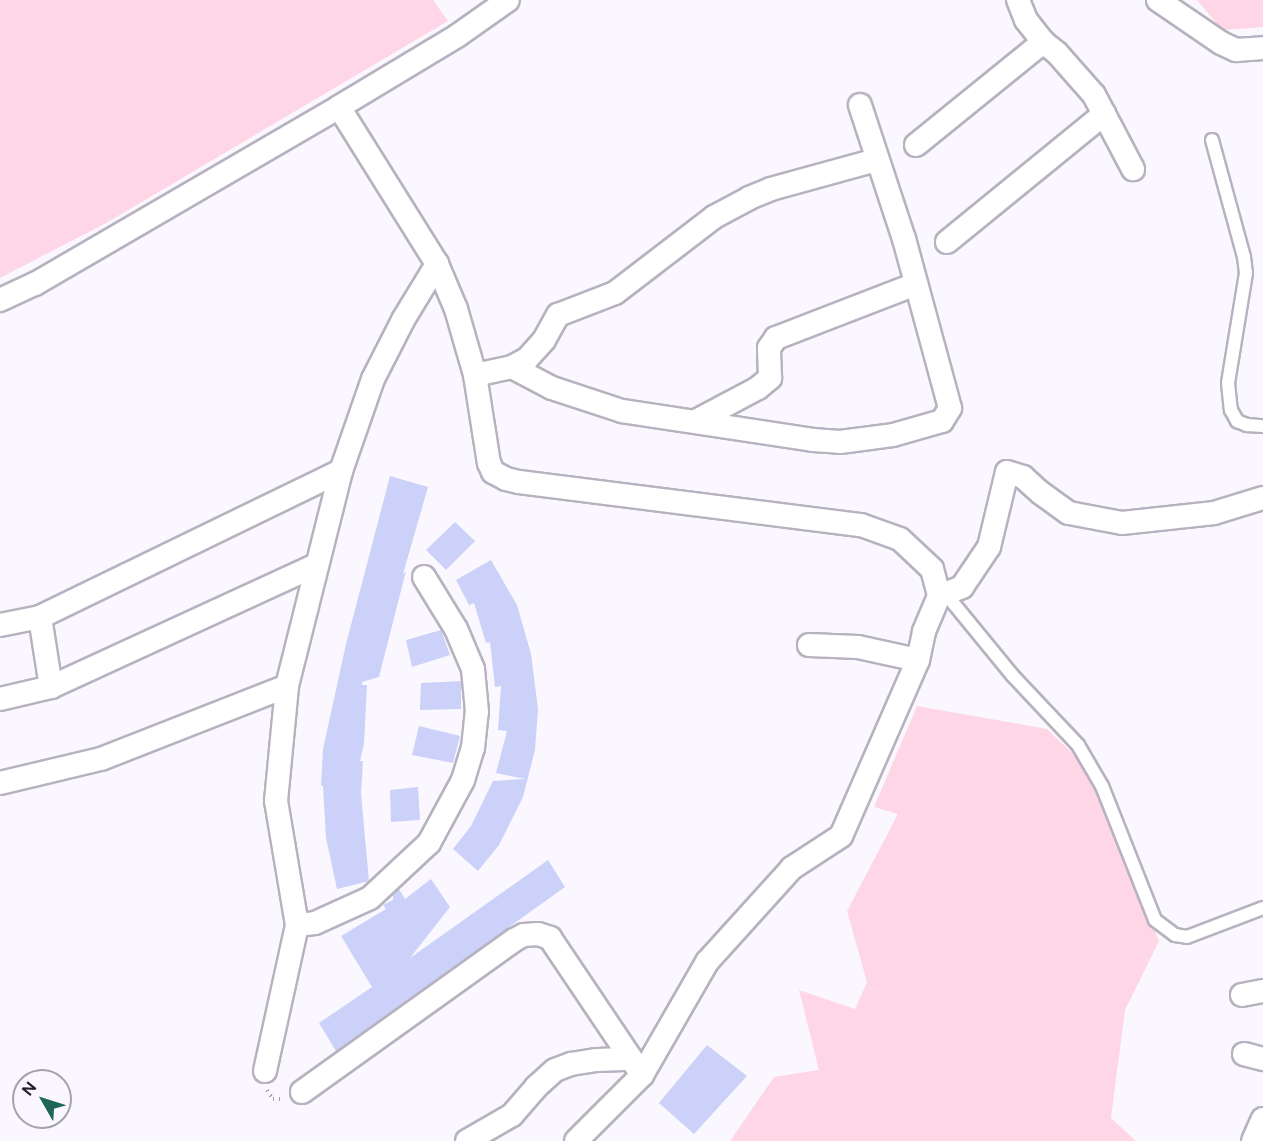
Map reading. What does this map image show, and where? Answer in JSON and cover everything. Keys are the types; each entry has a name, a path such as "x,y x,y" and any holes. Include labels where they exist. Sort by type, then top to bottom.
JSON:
{"street":[{"path":"0,300 35,284 339,107 457,36 508,0"},
{"path":"1018,0 1026,20 1043,42 1079,76 1094,95 1133,169"},
{"path":"1158,0 1208,36 1236,50 1263,48"},
{"path":"916,146 1043,42"},
{"path":"512,367 552,388 622,411 840,442 893,435 942,421 950,408 892,198 876,160 860,105"},
{"path":"339,107 437,264 456,309 475,375 489,463 493,472 506,480 861,525 900,539 932,569 942,594"},
{"path":"947,242 1104,114"},
{"path":"475,375 512,367 527,358 544,340 558,315 615,292 729,208 771,189 876,160"},
{"path":"265,1071 297,925 276,801 287,686 341,471 374,379 403,320 437,264"},
{"path":"696,421 758,388 770,378 769,348 776,338 916,284"},
{"path":"0,625 40,617 341,471"},
{"path":"576,1141 637,1067 706,962 792,868 841,836 918,660 924,632 942,594 962,586 989,547 1007,472 1023,477 1070,513 1122,523 1214,513 1263,498"},
{"path":"0,699 51,687 316,565"},
{"path":"297,925 324,920 370,898 429,843 463,780 473,748 477,712 473,669 456,629 424,577"},
{"path":"40,617 51,687"},
{"path":"809,645 858,647 918,660"},
{"path":"0,783 101,759 287,686"},
{"path":"302,1092 524,935 538,934 550,938 637,1067"},
{"path":"467,1141 512,1115 536,1087 555,1070 580,1063 637,1067"},
{"path":"1253,1141 1263,1119"}],"lane":[{"path":"1212,140 1244,257 1246,273 1228,383 1231,410 1237,421 1247,425 1263,426"},
{"path":"942,594 1013,676 1078,745 1102,786 1136,878 1155,920 1175,935 1187,937 1263,908"}],"path":[{"path":"265,1071 264,1081 268,1094 273,1099 285,1099 302,1092"}],"shaded area":[{"path":"0,0 433,0 448,21 106,223 0,278"},
{"path":"1197,0 1263,0 1263,27 1222,30"},
{"path":"917,706 1047,729 1096,776 1159,941 1125,1010 1111,1118 1136,1141 730,1141 774,1077 819,1070 799,990 855,1009 867,982 847,911 898,814 874,807"}],"building":[{"path":"390,476 428,487 403,574 406,571 379,677 362,682 362,685 367,685 364,744 360,761 363,761 361,793 369,881 337,889 326,838 323,786 321,786 323,749 346,644"},
{"path":"455,522 475,541 446,570 426,550"},
{"path":"491,560 517,605 531,654 538,709 535,750 523,797 499,845 478,871 453,849 471,826 493,781 525,779 496,773 507,731 498,730 501,686 495,687 490,642 486,643 474,603 469,605 456,580"},
{"path":"441,630 450,655 412,667 406,640"},
{"path":"461,681 461,709 420,710 421,683"},
{"path":"419,726 460,736 453,763 412,755"},
{"path":"418,787 420,820 391,822 390,790"},
{"path":"548,860 565,887 336,1051 319,1023 372,987 341,936 386,909 383,905 393,900 393,895 399,889 405,899 431,879 450,907 410,958"},
{"path":"707,1045 747,1076 694,1134 659,1103"}]}
